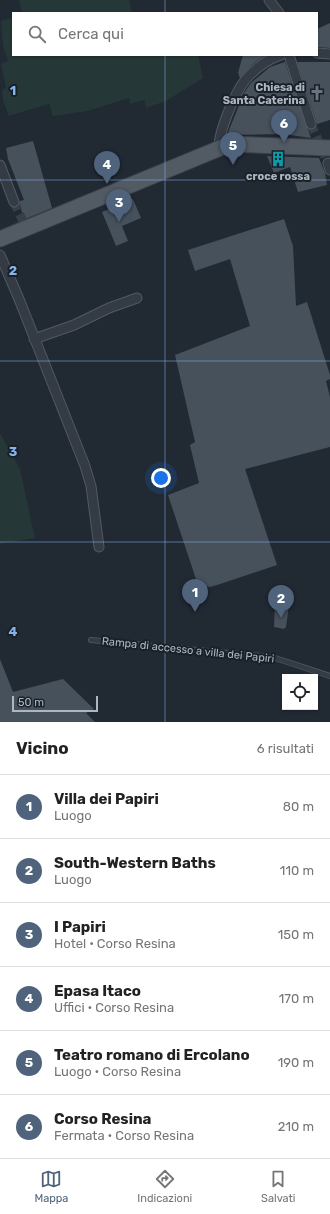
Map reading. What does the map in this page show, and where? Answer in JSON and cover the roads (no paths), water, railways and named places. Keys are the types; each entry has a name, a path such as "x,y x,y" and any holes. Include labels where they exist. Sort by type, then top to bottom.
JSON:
{"main road":[{"path":"0,239 219,147 230,144 329,160"}],"street":[{"path":"269,0 278,12"},
{"path":"318,54 330,55"},
{"path":"219,147 219,138 238,92 246,79 267,61 279,56"},
{"path":"289,56 311,124"},
{"path":"0,165 14,202"},
{"path":"0,255 19,299 87,473 91,486 99,547"},
{"path":"34,340 74,325 109,308 137,298"}],"lane":[{"name":"Rampa di accesso a villa dei Papiri","path":"91,640 272,657 330,676"}],"tunnel":[{"path":"311,124 328,163"},
{"path":"14,202 26,228"}],"place":[{"name":"Chiesa di Santa Caterina","path":"317,93"},
{"name":"Corso Resina","path":"284,143"},
{"name":"croce rossa","path":"278,159"},
{"name":"Teatro romano di Ercolano","path":"233,165"},
{"name":"Epasa Itaco","path":"107,184"},
{"name":"I Papiri","path":"119,222"},
{"name":"Villa dei Papiri","path":"195,612"},
{"name":"South-Western Baths","path":"281,618"}]}
